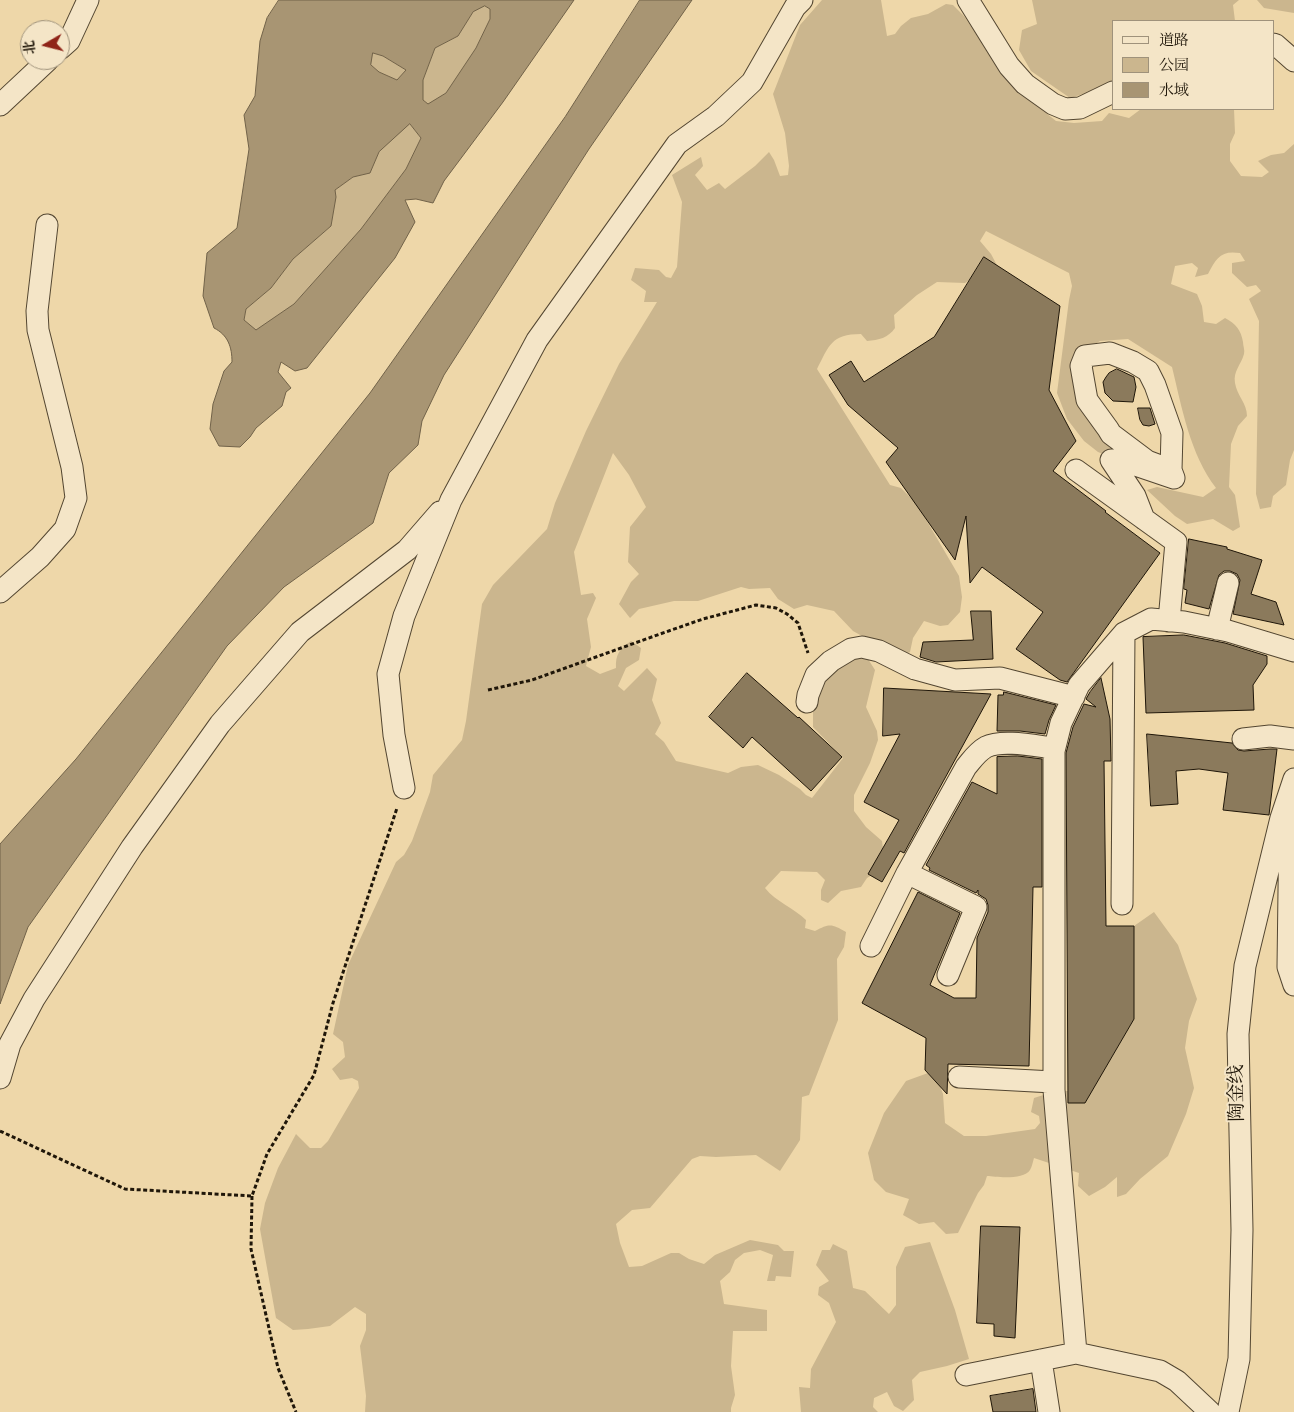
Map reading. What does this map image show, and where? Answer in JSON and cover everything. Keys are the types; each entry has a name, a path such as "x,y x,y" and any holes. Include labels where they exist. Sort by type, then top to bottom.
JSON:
{"street":[{"path":"70,39 88,0"},
{"path":"404,788 394,735 388,674 404,616 451,500 543,332 677,144 716,116 752,82 795,6 802,0"},
{"path":"968,0 1009,66 1025,84 1053,104 1065,109 1080,108 1112,92"},
{"path":"1274,45 1294,61"},
{"path":"0,105 37,70"},
{"path":"0,592 40,558 65,530 76,498 72,467 38,330 37,311 47,225"},
{"path":"1144,519 1135,496 1111,460 1121,460 1174,478 1171,470 1172,434 1156,385 1148,371 1133,362 1110,353 1085,356 1081,366 1087,400 1111,434 1148,461 1171,470"},
{"path":"1076,470 1176,542 1169,621"},
{"path":"0,1078 10,1044 34,999 132,847 220,724 300,632 407,550 451,500"},
{"path":"1216,628 1228,583"},
{"path":"1076,1353 1054,1082 1052,801 1054,748 1061,723 1079,685 1124,633 1151,619 1216,628 1294,651"},
{"path":"1122,904 1124,633"},
{"path":"807,702 816,675 831,661 851,649 862,647 879,651 915,669 955,680 1000,678 1074,697"},
{"path":"1243,739 1270,736 1294,740"},
{"path":"871,946 907,874 966,767 977,753 988,746 1009,744 1054,748"},
{"path":"1292,784 1288,966 1294,985"},
{"name":"陶金线","path":"1228,1412 1239,1359 1242,1230 1238,1034 1245,966 1281,818 1292,784"},
{"path":"907,874 976,907 948,975"},
{"path":"959,1077 1054,1082"},
{"path":"966,1375 1076,1353 1160,1371 1177,1382 1210,1412"},
{"path":"1041,1360 1049,1412"}],"path":[{"path":"488,690 532,680 703,619 756,605 776,608 798,623 816,675"},
{"path":"296,1412 278,1368 251,1249 252,1196 267,1154 314,1075 333,1003 404,788"},
{"path":"0,1131 125,1189 252,1196"}],"green space":[{"path":"822,0 881,0 887,36 895,34 911,18 928,14 946,4 953,5 964,16 1011,85 1056,121 1074,123 1102,121 1109,113 1129,118 1140,110 1234,110 1235,133 1230,144 1230,161 1241,176 1262,177 1269,172 1258,161 1271,155 1284,153 1294,144 1294,450 1290,460 1286,485 1273,496 1271,507 1260,509 1256,494 1259,321 1249,299 1261,291 1256,285 1247,287 1232,273 1232,263 1245,261 1240,253 1233,252 1220,256 1208,274 1195,277 1198,268 1192,263 1175,266 1171,284 1197,294 1202,306 1204,322 1216,324 1225,318 1237,328 1242,338 1244,354 1236,371 1235,379 1236,388 1247,411 1247,416 1238,426 1231,444 1229,487 1235,495 1240,527 1233,531 1213,519 1187,524 1175,516 1147,490 1157,487 1203,497 1216,488 1207,475 1193,446 1172,367 1128,339 1100,341 1090,347 1083,373 1112,452 1108,456 1098,452 1084,441 1067,419 1057,393 1072,286 1069,273 986,231 980,241 991,254 999,269 973,278 965,283 937,282 917,295 894,315 895,328 889,334 879,339 867,341 861,334 843,336 828,348 817,369 890,485 901,488 917,504 959,576 962,597 960,612 948,625 940,626 924,621 913,638 910,652 900,657 853,631 834,611 807,605 794,609 778,599 770,588 749,589 741,587 698,601 674,601 639,609 630,618 619,604 631,582 639,574 628,562 630,527 646,507 629,475 613,453 574,552 581,595 593,593 596,598 587,619 591,647 586,666 600,674 616,668 616,659 619,652 631,641 641,648 639,660 626,668 618,686 624,691 647,668 657,679 652,700 661,723 655,734 664,742 676,761 728,773 741,767 758,765 779,775 812,798 843,758 813,727 813,694 825,679 858,655 868,659 875,670 866,707 877,731 878,740 870,763 854,795 854,811 866,827 882,841 884,857 878,871 867,878 861,887 841,891 828,903 821,900 821,890 825,880 817,872 781,871 765,888 774,897 806,920 805,928 815,931 831,926 846,932 844,947 837,959 838,1020 809,1095 802,1097 800,1140 780,1171 756,1155 700,1156 692,1159 650,1208 632,1210 616,1224 620,1243 629,1267 642,1266 671,1253 679,1253 704,1264 715,1255 750,1240 778,1245 784,1251 794,1251 791,1277 776,1276 775,1281 767,1281 773,1255 760,1250 744,1253 735,1260 730,1272 720,1281 724,1304 767,1310 767,1331 733,1331 731,1366 735,1395 731,1412 365,1412 366,1396 360,1346 366,1330 366,1314 355,1307 330,1326 293,1330 276,1318 260,1229 265,1203 278,1168 296,1134 310,1148 321,1148 328,1141 359,1088 358,1081 352,1078 340,1080 332,1069 345,1057 343,1042 333,1034 348,965 396,862 404,855 412,841 430,792 433,775 462,740 482,604 493,585 547,529 555,503 586,431 619,364 657,302 644,302 646,291 631,280 635,268 659,270 666,277 671,278 677,267 682,202 672,175 701,157 703,166 695,175 707,190 719,183 725,189 755,166 769,152 780,176 788,175 789,166 785,133 773,94 800,25"},
{"path":"1032,0 1239,0 1233,5 1235,20 1112,20 1112,82 1106,87 1070,98 1031,71 1019,50 1022,30 1037,24"},
{"path":"1257,0 1294,0 1294,13 1264,8"},
{"path":"485,6 490,9 490,19 476,48 446,93 429,105 423,100 423,80 435,48 458,36 473,12"},
{"path":"373,53 383,56 406,70 397,80 379,72 371,65"},
{"path":"410,124 421,138 406,169 361,229 294,304 256,331 244,320 246,309 271,288 293,259 331,226 335,190 353,177 370,172 379,152"},
{"path":"1154,912 1178,945 1197,999 1189,1021 1185,1048 1194,1088 1186,1114 1168,1156 1140,1179 1126,1194 1117,1197 1117,1177 1105,1187 1089,1196 1078,1186 1079,1173 1034,1158 1030,1170 1022,1175 1016,1177 987,1176 958,1233 946,1234 934,1222 919,1224 903,1215 909,1199 886,1192 874,1180 868,1153 884,1113 906,1081 928,1073 940,1086 943,1094 945,1123 964,1136 986,1136 1035,1129 1040,1123 1039,1116 1031,1112 1034,1098 1056,1091 1068,1091 1068,1103 1085,1103 1134,1019 1134,926"},
{"path":"930,1242 955,1310 969,1359 920,1372 912,1380 914,1400 903,1411 894,1406 887,1392 874,1398 873,1407 878,1412 801,1412 799,1387 810,1388 811,1369 836,1322 829,1303 818,1295 819,1287 829,1281 816,1265 822,1250 830,1250 833,1244 847,1251 853,1288 865,1291 889,1314 896,1305 896,1267 905,1247"}],"water":[{"path":"279,0 574,0 503,102 444,181 433,203 416,199 405,200 415,222 395,258 307,368 295,371 281,362 278,372 291,388 286,392 282,406 256,428 240,447 219,446 210,429 213,404 224,371 232,362 232,357 226,338 214,328 203,296 207,253 237,228 249,149 244,115 255,96 260,41 267,18","holes":["485,6 490,9 490,19 476,48 446,93 428,104 423,100 423,80 435,48 458,36 473,12","373,53 383,56 406,70 397,80 379,72 371,65","410,124 421,138 406,169 361,229 294,304 256,330 244,320 246,309 271,288 293,259 331,226 336,197 335,190 353,177 370,173 379,152"]},
{"path":"640,0 692,0 589,149 444,375 422,421 418,445 389,473 373,523 284,587 227,646 28,927 0,1004 0,844 76,759 370,393 565,117"}],"building":[{"path":"984,257 1060,306 1049,390 1076,441 1053,471 1160,553 1067,682 1060,680 1016,649 1043,612 982,567 970,583 966,516 955,560 886,462 898,448 848,405 829,375 851,361 864,382 934,337"},
{"path":"1117,369 1134,377 1136,387 1133,402 1113,401 1105,393 1103,382 1109,373"},
{"path":"1138,408 1150,408 1155,424 1143,425"},
{"path":"1189,539 1227,547 1227,549 1262,560 1251,594 1276,602 1284,625 1233,614 1240,580 1237,574 1230,571 1224,571 1219,575 1209,609 1185,603 1187,590 1184,589"},
{"path":"971,611 991,611 993,659 936,662 920,657 923,642 973,640"},
{"path":"1184,635 1225,643 1267,656 1267,664 1253,685 1254,710 1146,713 1143,637"},
{"path":"747,673 842,757 811,791 752,737 743,748 709,717"},
{"path":"1101,678 1110,719 1111,761 1104,761 1106,926 1134,926 1134,1019 1085,1103 1068,1103 1066,753 1073,727 1084,704 1096,707 1086,699"},
{"path":"884,688 991,694 904,853 900,851 882,882 868,874 899,820 864,802 900,734 883,736"},
{"path":"1004,692 1056,705 1045,734 997,731 998,695 1003,695"},
{"path":"1147,734 1232,743 1238,750 1244,751 1277,749 1269,815 1223,810 1228,773 1199,769 1176,771 1178,804 1151,806"},
{"path":"1018,756 1042,759 1042,887 1033,887 1029,1066 948,1064 947,1094 925,1070 926,1038 862,1003 918,892 960,913 930,985 954,998 976,998 977,938 988,912 986,899 978,894 978,890 976,893 929,870 930,868 926,865 972,782 997,794 997,757"},
{"path":"981,1226 1020,1227 1015,1338 994,1336 994,1324 977,1323"},
{"path":"1033,1389 1036,1412 993,1412 990,1396"}]}
